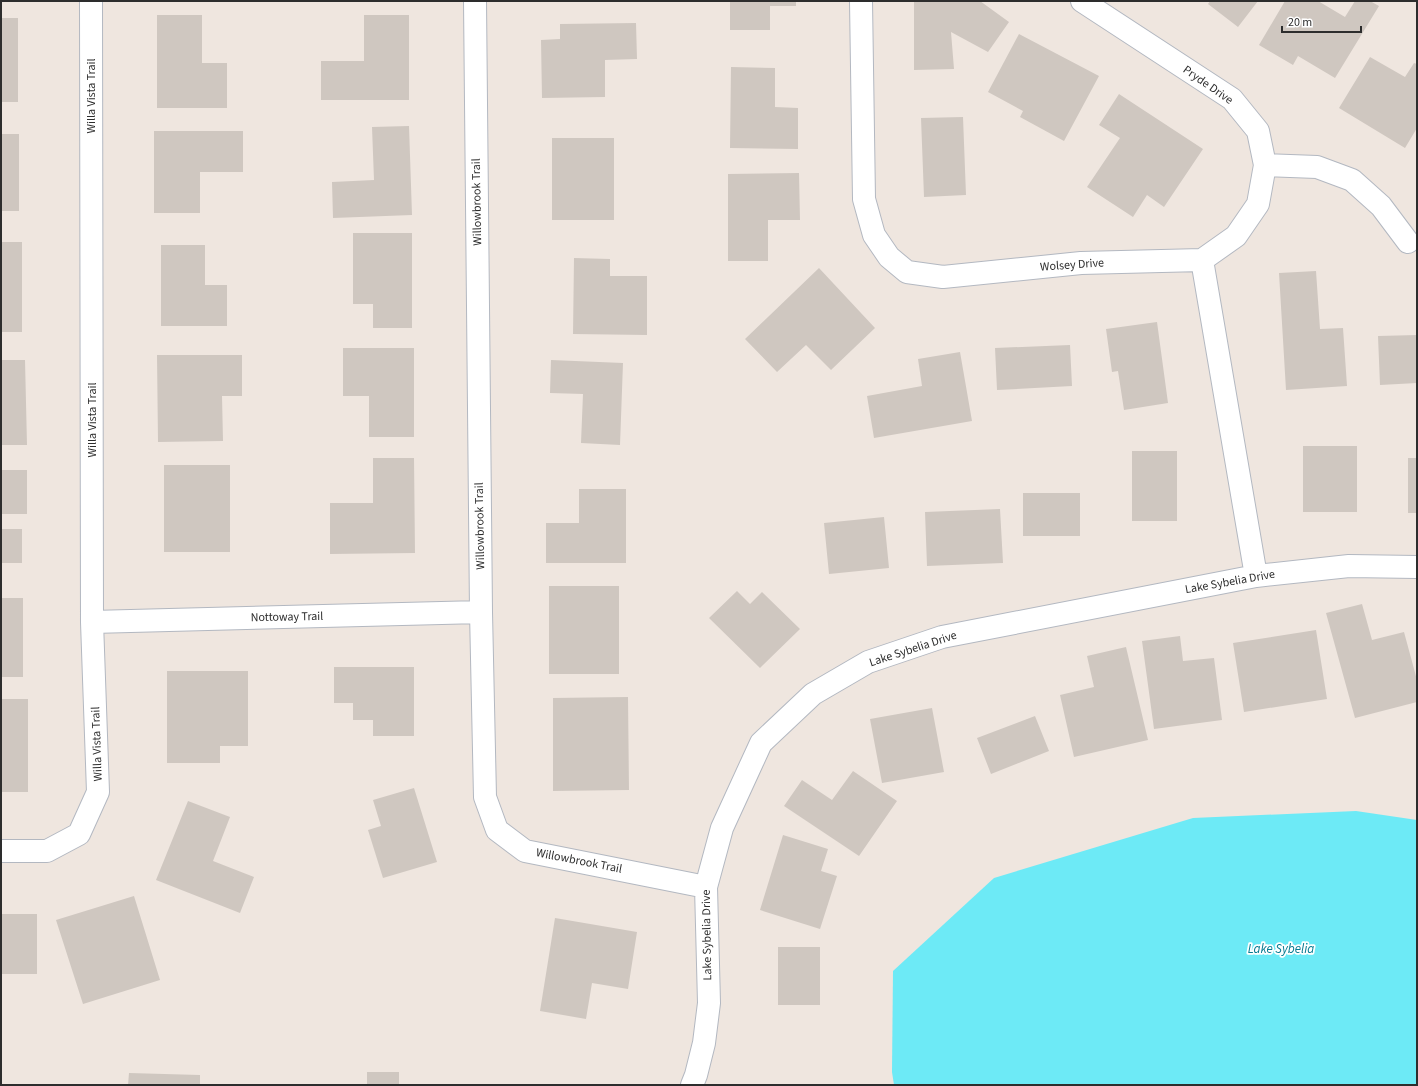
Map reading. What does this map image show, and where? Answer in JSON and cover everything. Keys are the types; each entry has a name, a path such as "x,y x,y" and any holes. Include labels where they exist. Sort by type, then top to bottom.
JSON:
{"street":[{"name":"Willa Vista Trail","path":"1,852 47,851 79,834 98,792 92,622 90,1"},
{"name":"Willowbrook Trail","path":"475,1 481,612 485,797 497,830 525,850 706,887"},
{"name":"Wolsey Drive","path":"861,1 864,199 874,235 889,257 908,272 943,277 1081,263 1202,260"},
{"name":"Pryde Drive","path":"1082,1 1232,99 1258,131 1265,165 1258,204 1236,236 1202,260"},
{"path":"1265,165 1316,167 1352,180 1381,206 1408,242"},
{"path":"1202,260 1256,576"},
{"name":"Lake Sybelia Drive","path":"692,1085 704,1043 709,1003 706,887 722,828 762,743 814,694 868,662 942,637 1256,576 1349,566 1417,567"},
{"name":"Nottoway Trail","path":"92,622 481,612"}],"water":[{"name":"Lake Sybelia","path":"1356,811 1417,820 1417,1085 894,1085 892,1072 893,971 994,878 1193,818"}],"building":[{"path":"730,1 796,1 796,6 770,6 770,30 730,30"},
{"path":"914,1 980,1 1009,22 988,52 951,32 954,69 914,70"},
{"path":"1210,1 1258,1 1238,27 1208,4"},
{"path":"1285,1 1318,1 1345,17 1355,1 1370,1 1379,6 1335,78 1298,56 1293,65 1259,45"},
{"path":"157,15 202,15 202,63 227,63 227,108 157,108"},
{"path":"364,15 409,15 409,100 321,100 321,61 364,61"},
{"path":"1,18 18,18 18,102 1,102"},
{"path":"636,23 637,59 605,60 605,97 542,98 541,40 560,39 560,24"},
{"path":"1019,34 1099,76 1064,141 1020,117 1023,111 988,92"},
{"path":"1370,57 1405,77 1414,63 1417,64 1417,128 1405,148 1339,108"},
{"path":"731,67 775,68 775,107 798,108 798,149 730,148"},
{"path":"1119,94 1203,149 1164,207 1147,195 1133,217 1087,187 1120,138 1099,125"},
{"path":"963,117 966,195 924,197 921,118"},
{"path":"409,126 412,215 333,218 332,182 374,180 372,127"},
{"path":"154,131 243,131 243,172 200,172 200,213 154,213"},
{"path":"1,134 19,134 19,211 1,211"},
{"path":"552,138 614,138 614,220 552,220"},
{"path":"799,173 800,220 768,220 768,261 728,261 728,174"},
{"path":"353,233 412,233 412,328 373,328 373,304 353,304"},
{"path":"1,242 22,242 22,332 1,332"},
{"path":"161,245 205,245 205,285 227,285 227,326 161,326"},
{"path":"574,258 610,259 610,276 647,276 647,335 573,334"},
{"path":"819,268 875,328 831,370 806,345 777,372 745,339"},
{"path":"1316,271 1320,329 1343,328 1347,386 1286,390 1279,273"},
{"path":"1157,322 1168,403 1124,410 1118,371 1112,372 1106,329"},
{"path":"1417,335 1417,383 1380,385 1378,336"},
{"path":"1070,345 1072,386 997,390 995,348"},
{"path":"343,348 414,348 414,437 369,437 369,396 343,396"},
{"path":"960,352 972,421 874,438 867,396 922,386 918,359"},
{"path":"157,355 242,355 242,396 222,396 223,441 158,442"},
{"path":"1,360 25,360 27,445 1,445"},
{"path":"551,360 623,363 620,445 581,443 583,394 550,393"},
{"path":"1303,446 1357,446 1357,512 1303,512"},
{"path":"1132,451 1177,451 1177,521 1132,521"},
{"path":"373,458 414,458 415,553 330,554 330,503 373,503"},
{"path":"1408,458 1417,458 1417,513 1408,513"},
{"path":"164,465 230,465 230,552 164,552"},
{"path":"1,470 27,470 27,514 1,514"},
{"path":"579,489 626,489 626,563 546,563 546,523 579,523"},
{"path":"1023,493 1080,493 1080,536 1023,536"},
{"path":"1000,509 1003,563 927,566 925,512"},
{"path":"884,517 889,568 829,574 824,523"},
{"path":"1,529 22,529 22,563 1,563"},
{"path":"549,586 619,586 619,674 549,674"},
{"path":"737,591 750,604 762,592 800,629 760,668 709,618"},
{"path":"1,598 23,598 23,677 1,677"},
{"path":"1362,604 1372,640 1404,632 1417,680 1417,702 1355,718 1326,613"},
{"path":"1316,630 1327,699 1244,712 1233,643"},
{"path":"1180,636 1183,661 1214,658 1222,720 1154,729 1142,641"},
{"path":"1126,647 1148,740 1074,757 1060,695 1094,687 1087,656"},
{"path":"334,667 414,667 414,736 373,736 373,720 353,720 353,703 334,703"},
{"path":"167,671 248,671 248,746 220,746 220,763 167,763"},
{"path":"628,697 629,790 553,791 553,698"},
{"path":"1,699 28,699 28,792 1,792"},
{"path":"932,708 944,772 882,783 870,719"},
{"path":"1035,716 1049,751 991,774 977,738"},
{"path":"853,771 897,801 859,856 784,806 802,780 832,800"},
{"path":"414,788 437,862 383,878 368,830 381,826 373,800"},
{"path":"188,801 230,817 213,861 254,877 240,913 156,880"},
{"path":"783,835 828,849 821,871 837,876 820,929 760,910"},
{"path":"134,896 160,980 83,1004 56,920"},
{"path":"1,914 37,914 37,974 1,974"},
{"path":"555,918 637,932 628,989 592,983 586,1019 540,1011"},
{"path":"778,947 820,947 820,1005 778,1005"},
{"path":"367,1072 399,1072 399,1085 367,1085"},
{"path":"129,1073 200,1075 200,1085 128,1085"}]}
